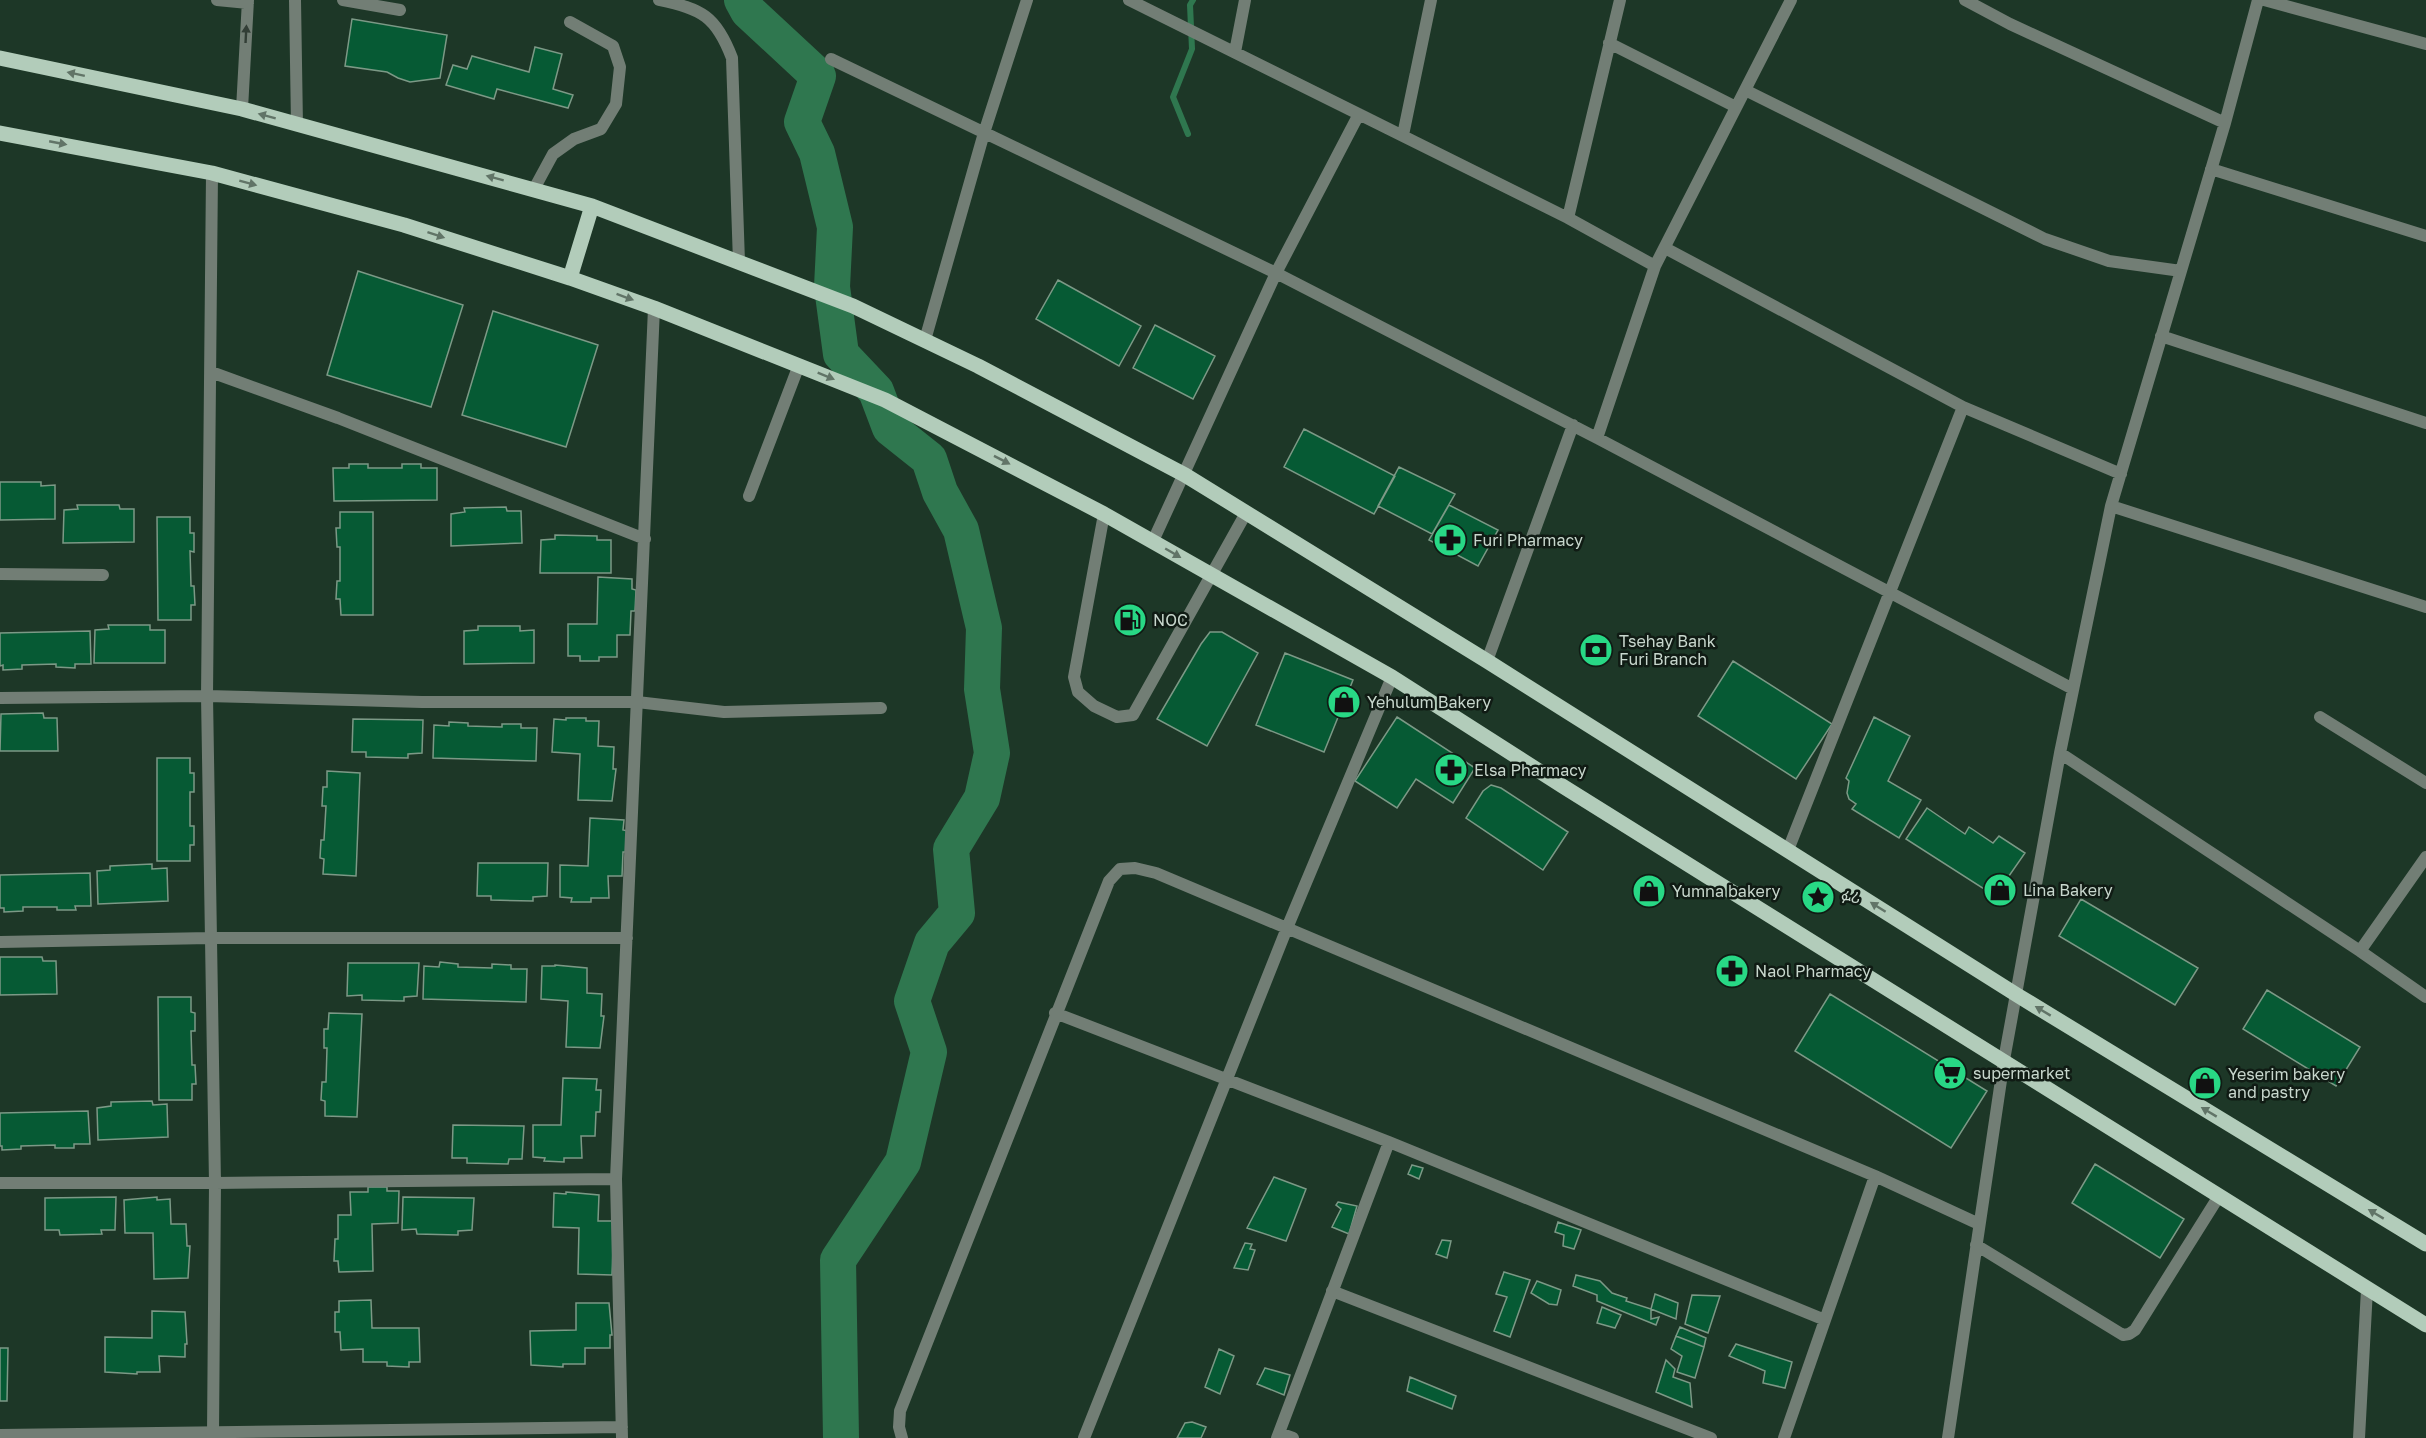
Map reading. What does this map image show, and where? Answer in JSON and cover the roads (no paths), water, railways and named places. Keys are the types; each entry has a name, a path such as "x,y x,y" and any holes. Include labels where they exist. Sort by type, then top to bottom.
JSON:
{"main road":[{"path":"0,58 242,109 592,206 854,306 925,340 1185,475 1487,661 2017,995 2426,1244"},
{"path":"0,133 212,173 404,225 570,278 654,308 885,400 1104,514 1392,677 1574,794 2426,1325"},
{"path":"570,278 592,206"}],"street":[{"path":"217,0 248,2 242,109"},
{"path":"296,0 297,125"},
{"path":"343,0 400,10"},
{"path":"659,0 683,5 707,16 723,34 732,58 739,262"},
{"path":"925,340 984,133 1027,0"},
{"path":"1129,0 1568,218 1655,266"},
{"path":"1235,52 1245,0"},
{"path":"1403,135 1431,0"},
{"path":"1568,218 1620,0"},
{"path":"1597,438 1655,266 1791,0"},
{"path":"1965,0 2010,24 2225,123"},
{"path":"1948,1438 2004,1060 2060,753 2111,506 2225,123 2258,0"},
{"path":"2264,0 2426,44"},
{"path":"534,189 553,154 574,139 601,129 616,104 620,67 613,46 570,22"},
{"path":"1609,43 1736,107"},
{"path":"831,59 1276,273 1573,425 2073,689"},
{"path":"1745,90 2045,239 2109,261 2181,271"},
{"path":"1152,541 1185,475 1276,273 1359,114"},
{"path":"2211,170 2426,236"},
{"path":"212,173 207,696 215,1183 213,1434"},
{"path":"1665,248 1963,407 2121,474"},
{"path":"0,1435 622,1433 616,1179 654,308"},
{"path":"2161,336 2426,423"},
{"path":"749,496 799,365"},
{"path":"211,372 338,418 645,539"},
{"path":"1788,850 1963,407"},
{"path":"1487,661 1573,425"},
{"path":"2111,506 2426,607"},
{"path":"1104,514 1074,677 1078,692 1094,706 1117,717 1133,715 1246,513"},
{"path":"0,574 103,575"},
{"path":"1084,1438 1287,928 1392,677"},
{"path":"0,698 207,696 422,702 637,702 723,712 880,708"},
{"path":"2320,717 2426,783"},
{"path":"2060,753 2426,997"},
{"path":"2360,951 2426,857"},
{"path":"902,1438 899,1427 900,1411 1055,1013 1109,881 1120,869 1135,868 1156,873 1875,1176 1979,1224"},
{"path":"0,942 210,938 627,938"},
{"path":"1055,1013 1389,1142 1825,1320"},
{"path":"1293,1438 1278,1435 1389,1142"},
{"path":"1784,1438 1875,1176"},
{"path":"0,1183 616,1179"},
{"path":"1976,1245 2122,1335 2129,1334 2135,1330 2219,1196"},
{"path":"2359,1438 2367,1289"},
{"path":"1332,1291 1711,1438"}],"waterway":[{"path":"742,0 748,11 818,76 802,122 817,153 835,227 832,287 841,354 876,391 890,428 929,459 940,492 961,530 984,628 982,689 992,753 982,798 951,849 957,913 932,943 912,1001 929,1052 903,1162 838,1260 841,1438"},
{"path":"1188,134 1173,97 1192,49 1190,5 1193,0"}],"place":[{"name":"Furi Pharmacy","path":"1450,540"},
{"name":"NOC","path":"1130,620"},
{"name":"Tsehay Bank Furi Branch","path":"1596,650"},
{"name":"Yehulum Bakery","path":"1344,702"},
{"name":"Elsa Pharmacy","path":"1451,770"},
{"name":"Lina Bakery","path":"2000,890"},
{"name":"Yumna bakery","path":"1649,891"},
{"name":"ፉሪ","path":"1818,897"},
{"name":"Naol Pharmacy","path":"1732,971"},
{"name":"supermarket","path":"1950,1073"},
{"name":"Yeserim bakery and pastry","path":"2205,1083"}]}
